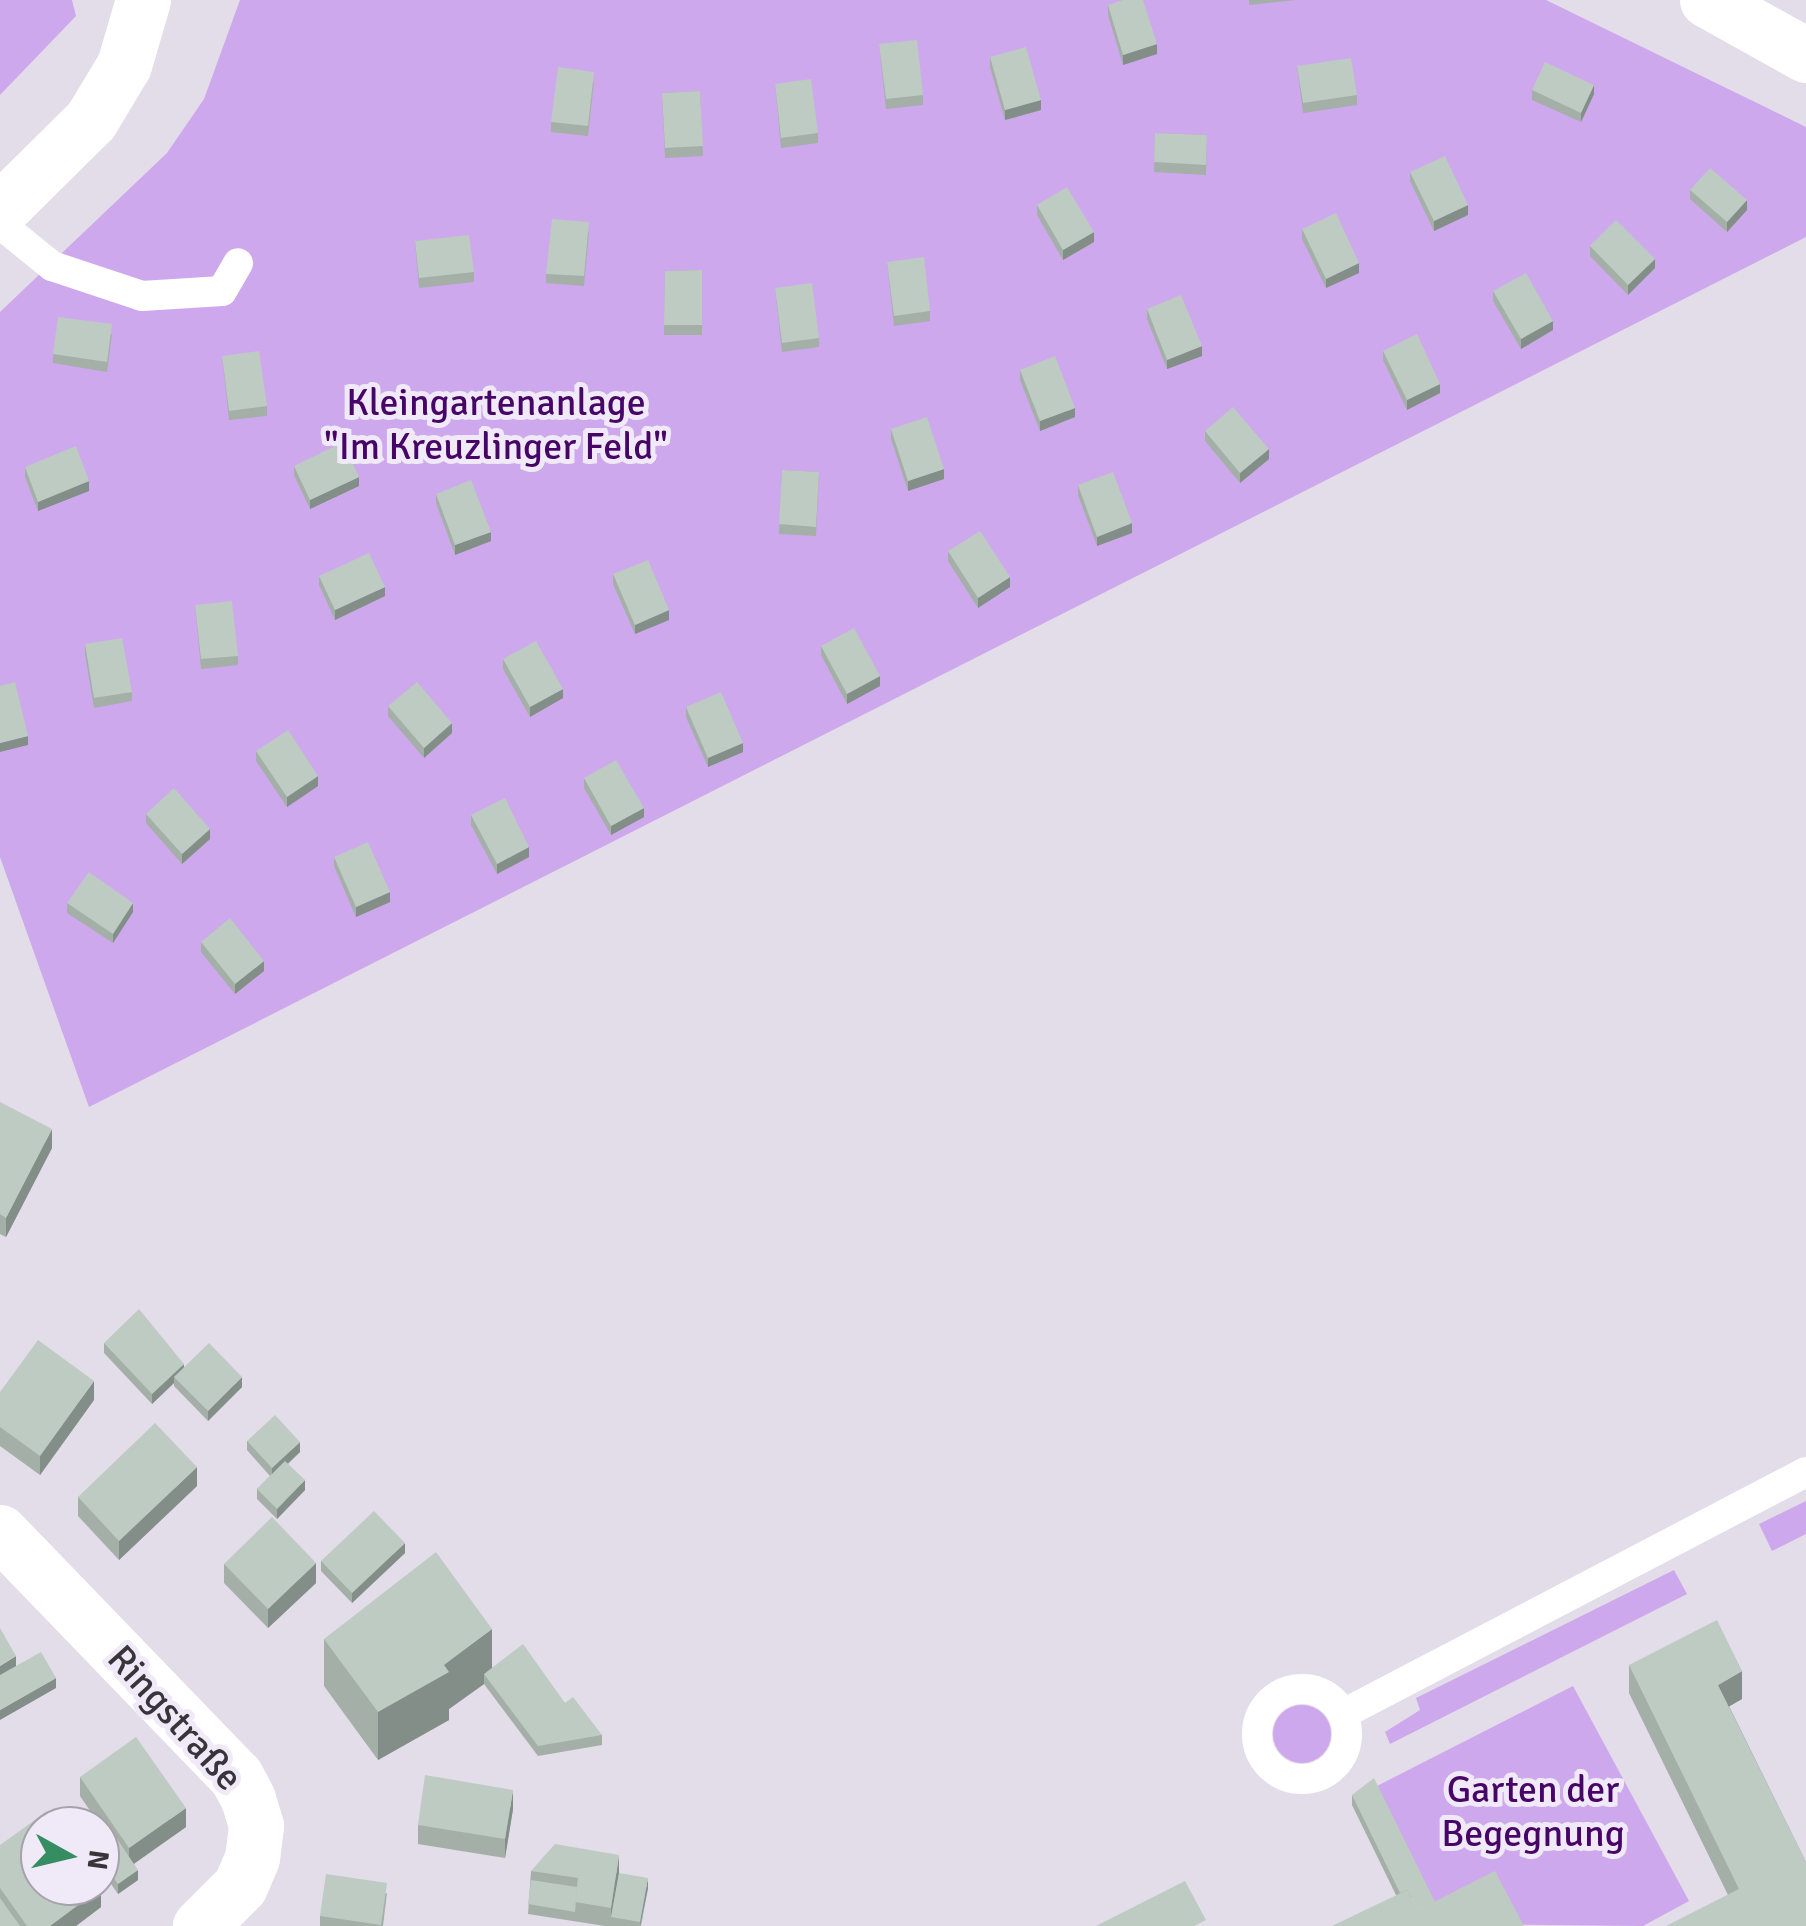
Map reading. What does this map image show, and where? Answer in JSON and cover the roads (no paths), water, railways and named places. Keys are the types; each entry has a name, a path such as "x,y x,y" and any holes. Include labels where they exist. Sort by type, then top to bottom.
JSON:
{"street":[{"path":"0,210 91,120 124,65 143,0"},
{"path":"1707,0 1806,55"},
{"name":"Ringstraße","path":"0,1532 236,1776 248,1799 256,1826 252,1858 240,1886 200,1926"}],"lane":[{"path":"0,224 52,266 142,296 222,292 238,263"},
{"path":"1343,1714 1806,1472"}],"park label":[{"name":"Kleingartenanlage \"Im Kreuzlinger Feld\"","path":"496,424"},
{"name":"Garten der Begegnung","path":"1533,1812"}]}
